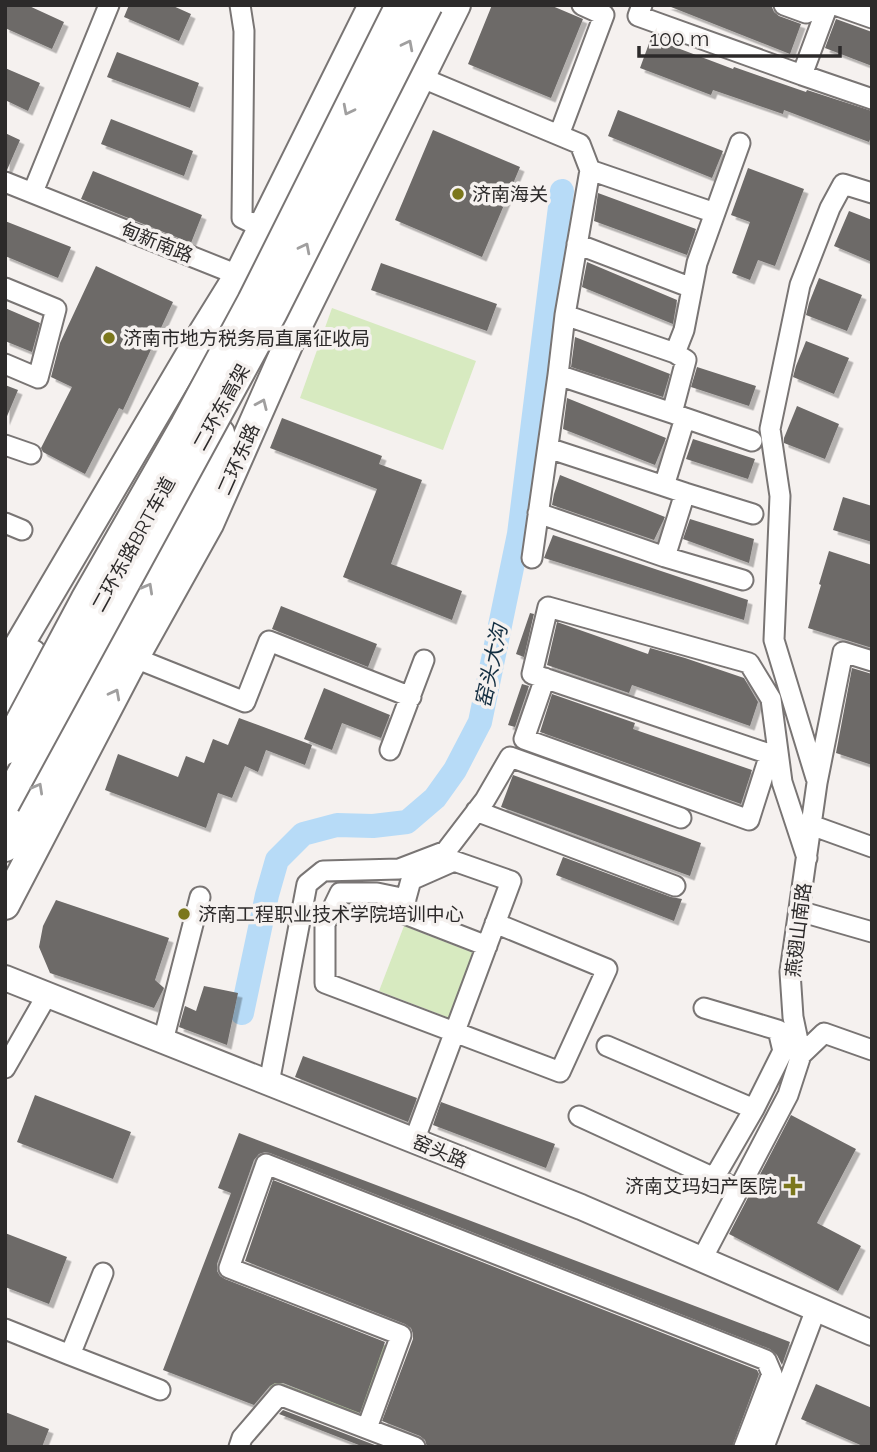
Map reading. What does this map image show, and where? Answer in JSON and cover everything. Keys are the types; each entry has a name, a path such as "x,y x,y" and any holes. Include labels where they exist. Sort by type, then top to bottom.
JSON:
{"highway":[{"path":"5,669 239,275 373,5"},
{"name":"二环东高架","path":"5,750 85,600 185,425 262,308 400,5"},
{"name":"二环东高架","path":"5,804 262,308 428,5"},
{"name":"二环东路","path":"5,905 209,524 288,345 456,5"},
{"path":"5,703 97,534 262,308"},
{"path":"5,848 166,554 262,308"}],"main road":[{"name":"窑头路","path":"5,978 581,1207 872,1332"}],"street":[{"path":"33,192 109,5"},
{"path":"240,5 244,31 242,218 262,228"},
{"path":"559,135 604,15 582,5"},
{"path":"642,5 638,16 872,99"},
{"path":"784,5 806,13 836,6 872,18"},
{"path":"802,75 836,6"},
{"path":"421,77 580,144 590,170 565,316 532,558"},
{"path":"675,353 684,330 697,263 740,143"},
{"path":"590,170 715,213"},
{"name":"甸新南路","path":"5,182 308,305"},
{"path":"817,783 774,640 780,496 769,429 800,285 830,208 843,184 872,193"},
{"path":"577,244 692,288"},
{"path":"239,275 262,308 308,305"},
{"path":"5,288 56,309 38,378 5,364"},
{"name":"二环东路BRT车道","path":"5,776 262,308"},
{"path":"565,316 675,353 686,360 679,416 664,486"},
{"path":"558,375 752,441"},
{"path":"5,445 31,454"},
{"path":"548,448 753,514"},
{"path":"665,557 684,493"},
{"path":"538,513 665,557 743,580"},
{"path":"774,755 532,674 548,607 749,663 771,699 774,755 807,858"},
{"path":"135,658 245,702 269,641 411,697"},
{"name":"燕翅山南路","path":"702,1259 788,1095 801,1055 793,1017 790,972 817,783 843,652 872,661"},
{"path":"390,750 424,660"},
{"path":"545,678 524,739 749,820 774,755"},
{"path":"269,1083 307,884 323,871 399,869 446,851 485,800 510,757 681,818"},
{"path":"476,811 675,886"},
{"path":"811,825 872,847"},
{"path":"414,1141 487,946 495,923 511,881 454,861 411,880 402,913 487,946"},
{"path":"405,899 377,893 340,893 325,924 324,983 560,1072 607,969 495,923"},
{"path":"163,1041 200,897"},
{"path":"799,911 872,932"},
{"path":"5,1068 47,995"},
{"path":"704,1008 778,1030 783,1051 754,1109 714,1178"},
{"path":"801,1055 824,1033 872,1050"},
{"path":"607,1046 754,1109"},
{"path":"579,1116 738,1190"},
{"path":"367,1428 401,1335 229,1268 266,1164 766,1360 772,1374 744,1447"},
{"path":"70,1355 103,1273"},
{"path":"764,1447 816,1309"},
{"path":"5,1329 160,1390"},
{"path":"239,1447 242,1438 279,1395 415,1447"}],"green space":[{"path":"332,308 476,361 443,450 300,398"},
{"path":"404,926 476,954 452,1019 379,991"},
{"path":"375,1342 391,1348 366,1409 350,1416 269,1390 272,1380 347,1407"}],"building":[{"path":"5,5 27,5 64,22 52,49 5,28"},
{"path":"129,5 171,5 191,14 179,41 124,17"},
{"path":"492,5 550,5 583,19 551,98 468,64"},
{"path":"666,5 767,5 779,16 801,24 790,54"},
{"path":"836,19 872,32 872,66 825,48"},
{"path":"651,38 733,69 734,67 872,111 872,134 869,142 784,110 783,114 713,90 711,95 640,68"},
{"path":"117,52 199,83 190,108 107,77"},
{"path":"5,68 40,83 28,111 5,100"},
{"path":"618,110 723,151 712,178 608,136"},
{"path":"111,119 193,151 184,176 101,144"},
{"name":"济南海关","path":"433,130 520,167 482,257 395,220"},
{"path":"5,133 20,140 7,170 5,170"},
{"path":"748,168 804,189 775,266 758,260 750,280 732,273 750,222 731,215"},
{"path":"93,171 202,215 191,243 81,199"},
{"path":"598,193 696,229 687,255 594,221"},
{"path":"849,211 872,220 872,262 834,246"},
{"path":"5,221 71,247 58,278 5,256"},
{"path":"587,262 677,300 673,324 582,287"},
{"path":"381,263 497,304 487,331 371,290"},
{"name":"济南市地方税务局直属征收局","path":"96,266 173,302 123,410 119,408 85,474 43,452 41,448 72,387 51,377 60,343"},
{"path":"819,278 862,295 847,331 806,315"},
{"path":"5,308 40,323 32,352 5,341"},
{"path":"575,337 670,374 663,397 571,367"},
{"path":"806,341 849,358 834,394 793,377"},
{"path":"697,367 756,386 749,406 691,387"},
{"path":"5,385 18,390 5,421"},
{"path":"567,398 666,438 655,465 563,429"},
{"path":"797,406 839,424 825,459 784,443"},
{"path":"282,418 382,456 379,464 422,480 391,564 462,591 452,620 343,577 377,489 270,448"},
{"path":"693,439 755,459 748,479 686,459"},
{"path":"560,475 665,517 654,540 552,505"},
{"path":"843,497 872,506 872,542 833,530"},
{"path":"690,519 754,539 749,563 683,539"},
{"path":"553,535 748,600 744,620 544,558"},
{"path":"829,551 872,565 872,648 808,628"},
{"path":"281,606 377,644 368,667 272,629"},
{"path":"530,613 534,614 524,657 516,654"},
{"path":"557,622 648,654 650,648 744,678 758,702 750,726 632,685 629,693 547,665"},
{"path":"852,668 872,674 872,765 836,753"},
{"path":"522,684 529,686 515,727 508,725"},
{"path":"324,688 390,715 381,738 342,723 332,750 304,739"},
{"path":"552,694 635,723 633,729 752,770 741,804 540,732"},
{"path":"239,718 312,745 305,765 266,750 258,772 245,766 232,798 218,793 206,828 105,790 118,754 178,777 186,756 204,763 213,739 228,745"},
{"path":"513,775 701,843 690,876 501,807"},
{"path":"563,857 682,899 674,921 556,875"},
{"path":"56,900 169,938 155,980 164,988 154,1008 50,973 39,947 43,926"},
{"path":"204,986 238,993 227,1045 179,1027 185,1006 196,1011"},
{"path":"303,1056 417,1098 408,1122 295,1077"},
{"path":"35,1095 131,1132 113,1179 17,1142"},
{"path":"441,1102 555,1144 546,1168 433,1125"},
{"name":"济南艾玛妇产医院","path":"791,1115 856,1149 817,1223 861,1246 838,1291 729,1234"},
{"path":"239,1133 790,1342 782,1365 770,1349 265,1152 254,1160 217,1264 217,1271 225,1279 385,1342 360,1413 283,1383 270,1386 254,1405 163,1370 231,1193 218,1188"},
{"path":"273,1180 757,1370 759,1374 732,1447 427,1447 420,1436 382,1421 413,1339 411,1328 245,1261"},
{"path":"5,1233 67,1257 49,1304 5,1287"},
{"path":"816,1384 872,1408 872,1447 865,1447 801,1419"},
{"path":"283,1410 380,1447 364,1447 279,1414"},
{"path":"5,1412 49,1429 42,1447 5,1447"}],"waterway":[{"name":"窑头大沟","path":"242,1013 277,860 303,834 337,825 373,826 407,822 435,798 455,770 480,722 519,534 562,191"}],"place":[{"name":"济南海关","path":"458,194"},
{"name":"济南市地方税务局直属征收局","path":"109,338"},
{"name":"济南工程职业技术学院培训中心","path":"184,914"},
{"name":"济南艾玛妇产医院","path":"793,1186"}]}
